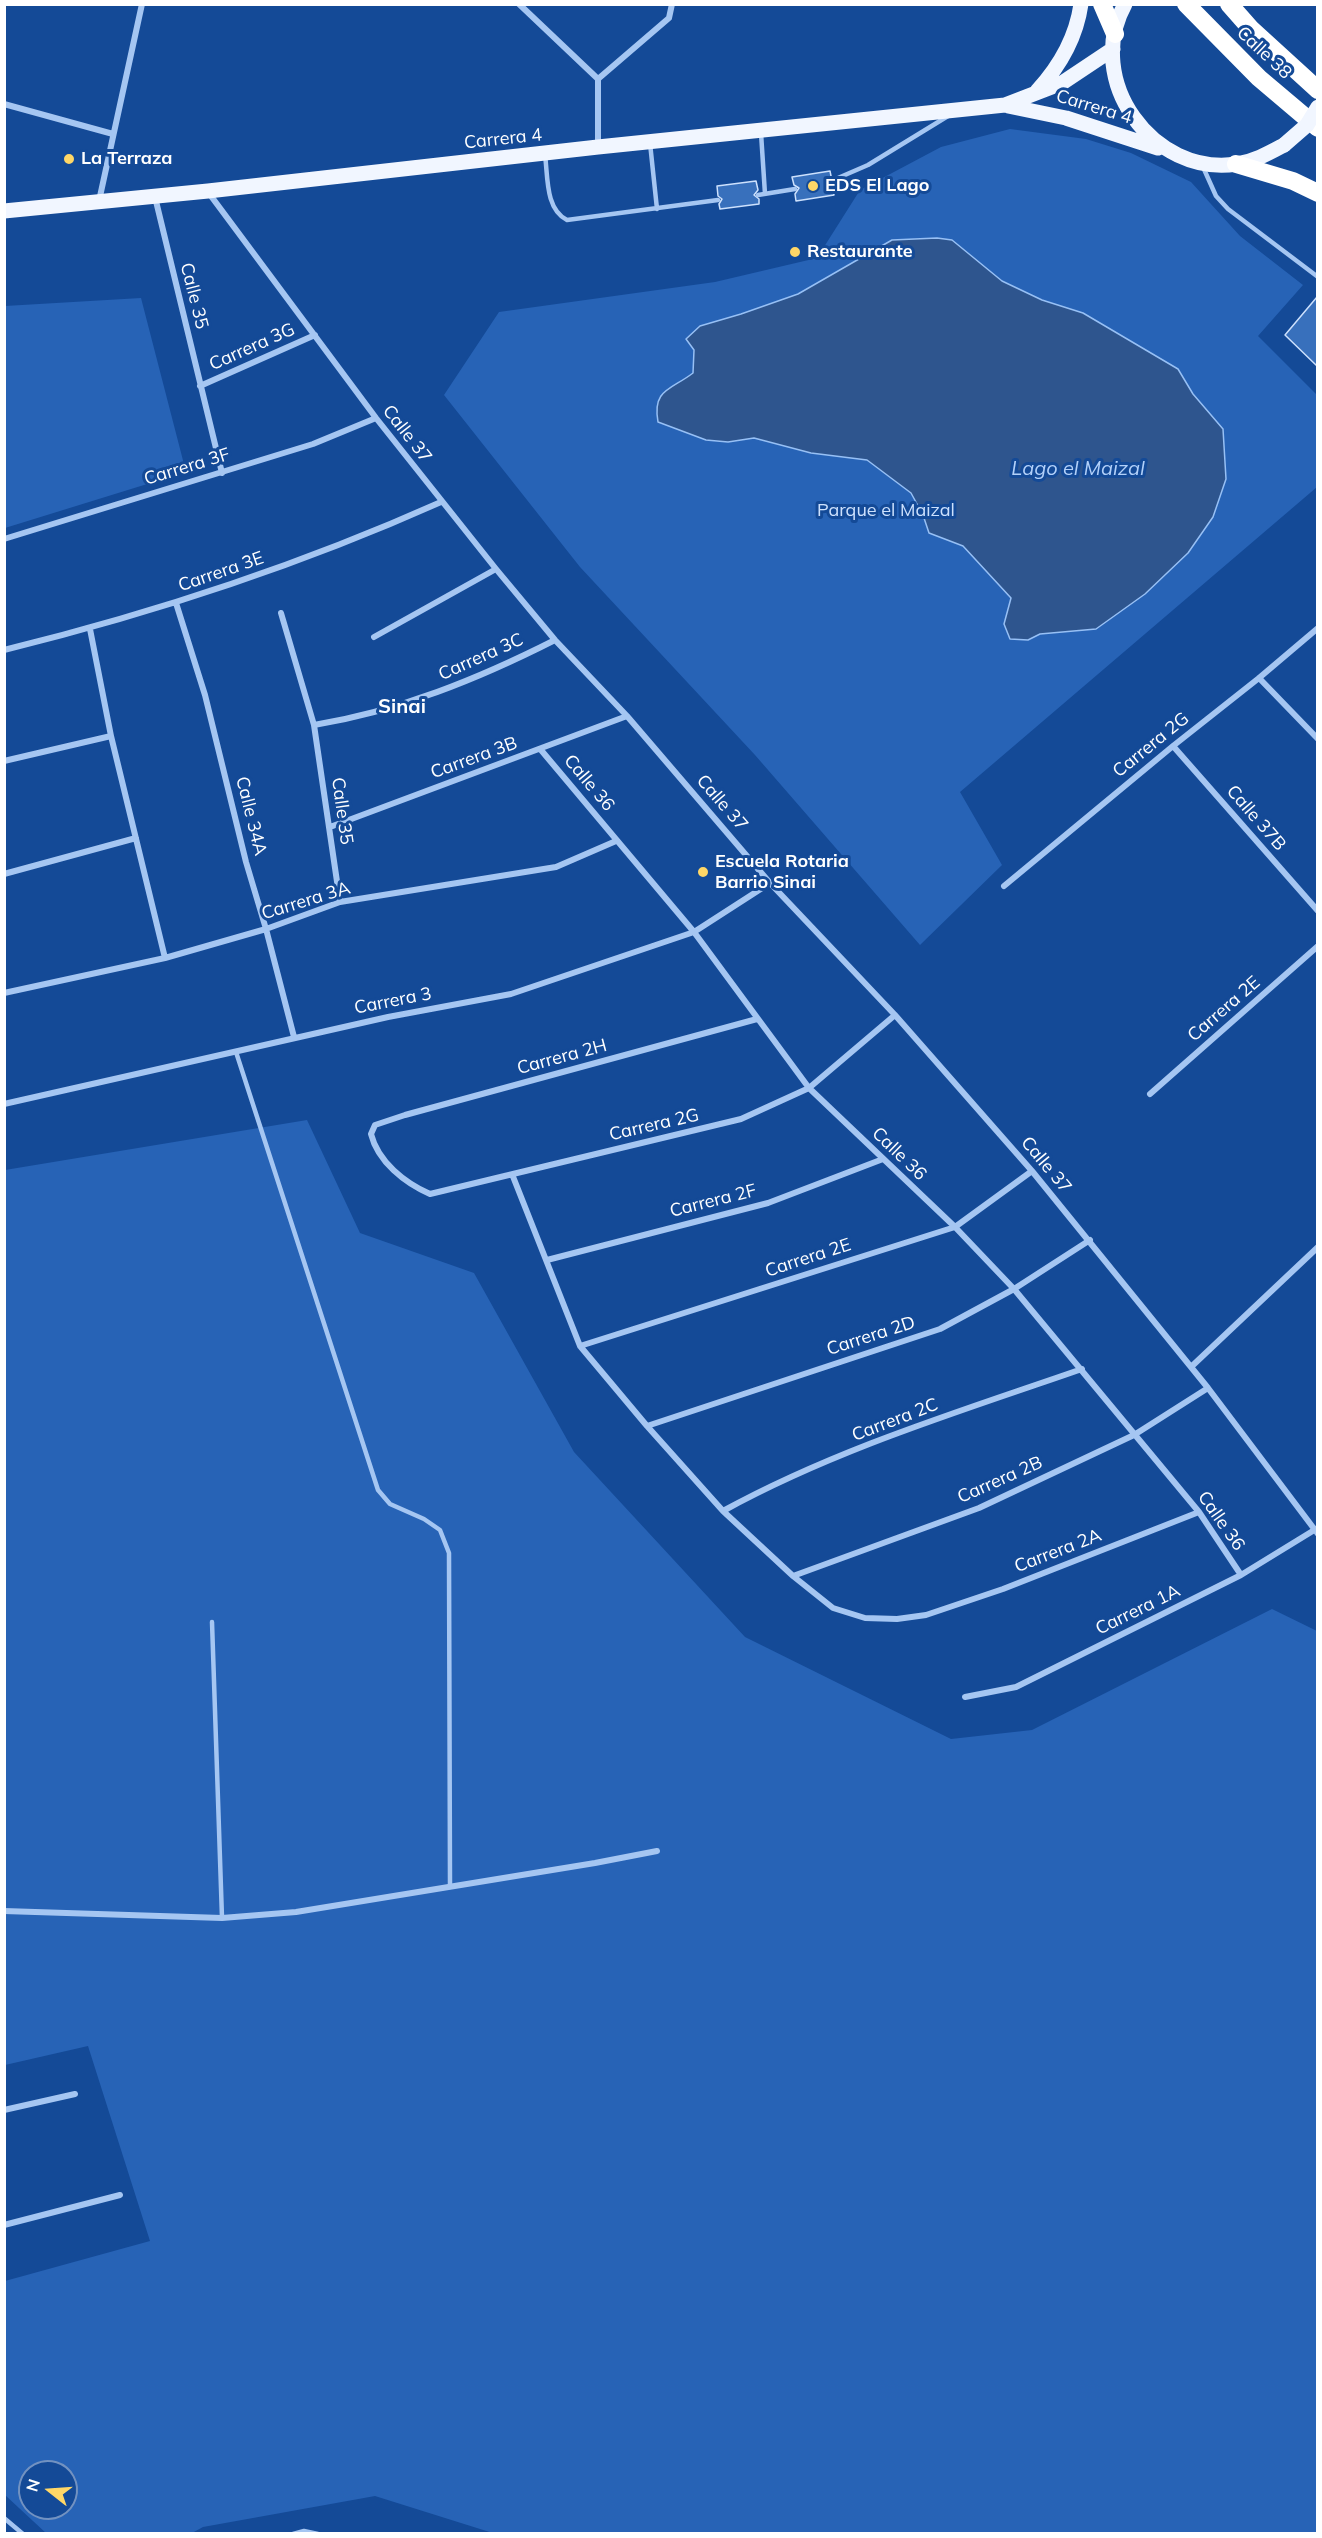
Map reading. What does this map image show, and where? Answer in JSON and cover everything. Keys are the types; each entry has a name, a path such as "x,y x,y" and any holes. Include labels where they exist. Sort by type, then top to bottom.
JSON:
{"highway":[{"path":"1102,4 1114,42"},
{"name":"Calle 38","path":"1186,4 1259,78 1317,128"},
{"name":"Calle 38","path":"1228,4 1317,90"},
{"path":"1236,164 1293,182 1317,193"}],"main road":[{"path":"1034,95 1065,55 1075,32 1081,4"},
{"path":"1125,4 1114,42 1114,74 1121,98 1150,138 1170,152"},
{"name":"Carrera 4","path":"4,211 1005,105 1034,95 1079,72 1114,42"},
{"name":"Carrera 4","path":"1005,105 1066,118 1202,163 1236,164 1261,157 1284,145 1306,125 1317,107"}],"street":[{"path":"98,202 142,4"},
{"path":"519,4 598,80 598,147"},
{"path":"598,80 669,18 672,4"},
{"path":"4,104 113,134"},
{"name":"Calle 37","path":"208,191 376,418 496,569 555,640 627,716 771,883 896,1015 1032,1171 1208,1388 1317,1532"},
{"name":"Calle 35","path":"155,196 222,473"},
{"name":"Carrera 3G","path":"200,386 315,335"},
{"name":"Carrera 3F","path":"4,539 314,444 376,418"},
{"name":"Carrera 3E","path":"4,650 90,629 176,603 310,556 441,502"},
{"path":"374,637 496,569"},
{"name":"Calle 34A","path":"176,603 205,694 246,862 294,1037"},
{"name":"Calle 35","path":"281,613 314,725 340,902"},
{"name":"Carrera 2G","path":"1004,886 1317,628"},
{"path":"90,629 111,736 165,958"},
{"name":"Carrera 3C","path":"314,725 420,700 500,668 555,640"},
{"path":"1259,678 1317,739"},
{"name":"Carrera 3B","path":"330,827 627,716"},
{"path":"4,760 111,736"},
{"name":"Calle 37B","path":"1173,746 1317,911"},
{"name":"Calle 36","path":"541,750 694,932 809,1088 955,1227 1014,1289 1199,1512 1241,1575"},
{"path":"4,874 136,838"},
{"name":"Carrera 3A","path":"4,993 165,958 266,929 340,902 556,867 616,841"},
{"name":"Carrera 3","path":"4,1104 294,1037 511,994 694,932 771,883"},
{"name":"Carrera 2E","path":"1150,1094 1317,946"},
{"name":"Carrera 2G","path":"396,1174 412,1186 430,1194 741,1119 809,1088 896,1015"},
{"name":"Carrera 2H","path":"396,1174 373,1142 371,1134 375,1125 757,1019"},
{"name":"Carrera 2F","path":"547,1260 768,1203 883,1159"},
{"name":"Carrera 2E","path":"580,1347 955,1227 1032,1171"},
{"name":"Carrera 2A","path":"512,1174 580,1347 723,1511 793,1576 833,1608 865,1618 897,1619 926,1615 1003,1589 1199,1512"},
{"name":"Carrera 2D","path":"647,1426 940,1329 1014,1289 1090,1240"},
{"path":"1191,1367 1317,1247"},
{"name":"Carrera 2C","path":"723,1511 775,1483 830,1460 1082,1369"},
{"name":"Carrera 2B","path":"793,1576 979,1508 1134,1435 1208,1388"},
{"name":"Carrera 1A","path":"965,1697 1016,1687 1241,1575 1317,1532"},
{"path":"4,1911 222,1918 296,1912 657,1851"},
{"path":"4,2110 75,2094"},
{"path":"4,2225 120,2195"}],"lane":[{"path":"831,181 868,165 958,110"},
{"path":"761,131 765,194"},
{"path":"650,142 657,209"},
{"path":"545,153 552,205 558,215 567,219 718,200"},
{"path":"1202,163 1207,180 1227,209 1317,277"},
{"path":"758,195 795,189"},
{"path":"236,1052 378,1490 390,1504 424,1519 440,1530 449,1553 450,1887"},
{"path":"212,1622 222,1918"},
{"path":"4,2518 23,2534"},
{"path":"293,2534 304,2531 318,2534"}],"green space":[{"name":"Parque el Maizal","path":"1010,129 1086,139 1131,153 1191,182 1240,236 1303,285 1258,336 1317,395 1317,487 960,792 1002,865 920,945 755,755 580,567 444,395 499,312 715,282 817,258 860,190 941,147"},
{"path":"141,298 186,472 5,528 5,306"},
{"path":"307,1120 360,1233 474,1273 574,1452 745,1637 951,1739 1032,1730 1272,1609 1317,1631 1317,2533 496,2534 375,2496 203,2527 192,2533 47,2534 32,2520 78,2520 78,2460 18,2460 18,2507 5,2495 5,2281 150,2241 88,2046 5,2065 5,1170"}],"water":[{"name":"Lago el Maizal","path":"937,238 952,240 1002,281 1042,300 1083,313 1178,369 1193,394 1223,429 1226,479 1213,517 1188,553 1145,594 1096,629 1040,634 1028,640 1010,639 1004,624 1011,598 963,546 929,533 923,515 911,493 867,460 811,453 754,438 728,442 706,440 658,422 657,411 661,396 693,373 694,350 686,339 700,326 798,294 892,240"}],"building":[{"path":"830,171 831,176 827,182 832,185 834,195 796,201 795,194 799,188 794,185 792,177"},
{"path":"756,181 758,190 754,195 759,199 759,204 720,209 719,204 722,199 718,196 717,186"},
{"path":"1317,297 1317,366 1285,335"}],"place":[{"name":"La Terraza","path":"69,159"},
{"name":"EDS El Lago","path":"813,186"},
{"name":"Restaurante","path":"795,252"},
{"name":"Escuela Rotaria Barrio Sinai","path":"703,872"}],"district":[{"name":"Sinai","path":"402,707"}]}
